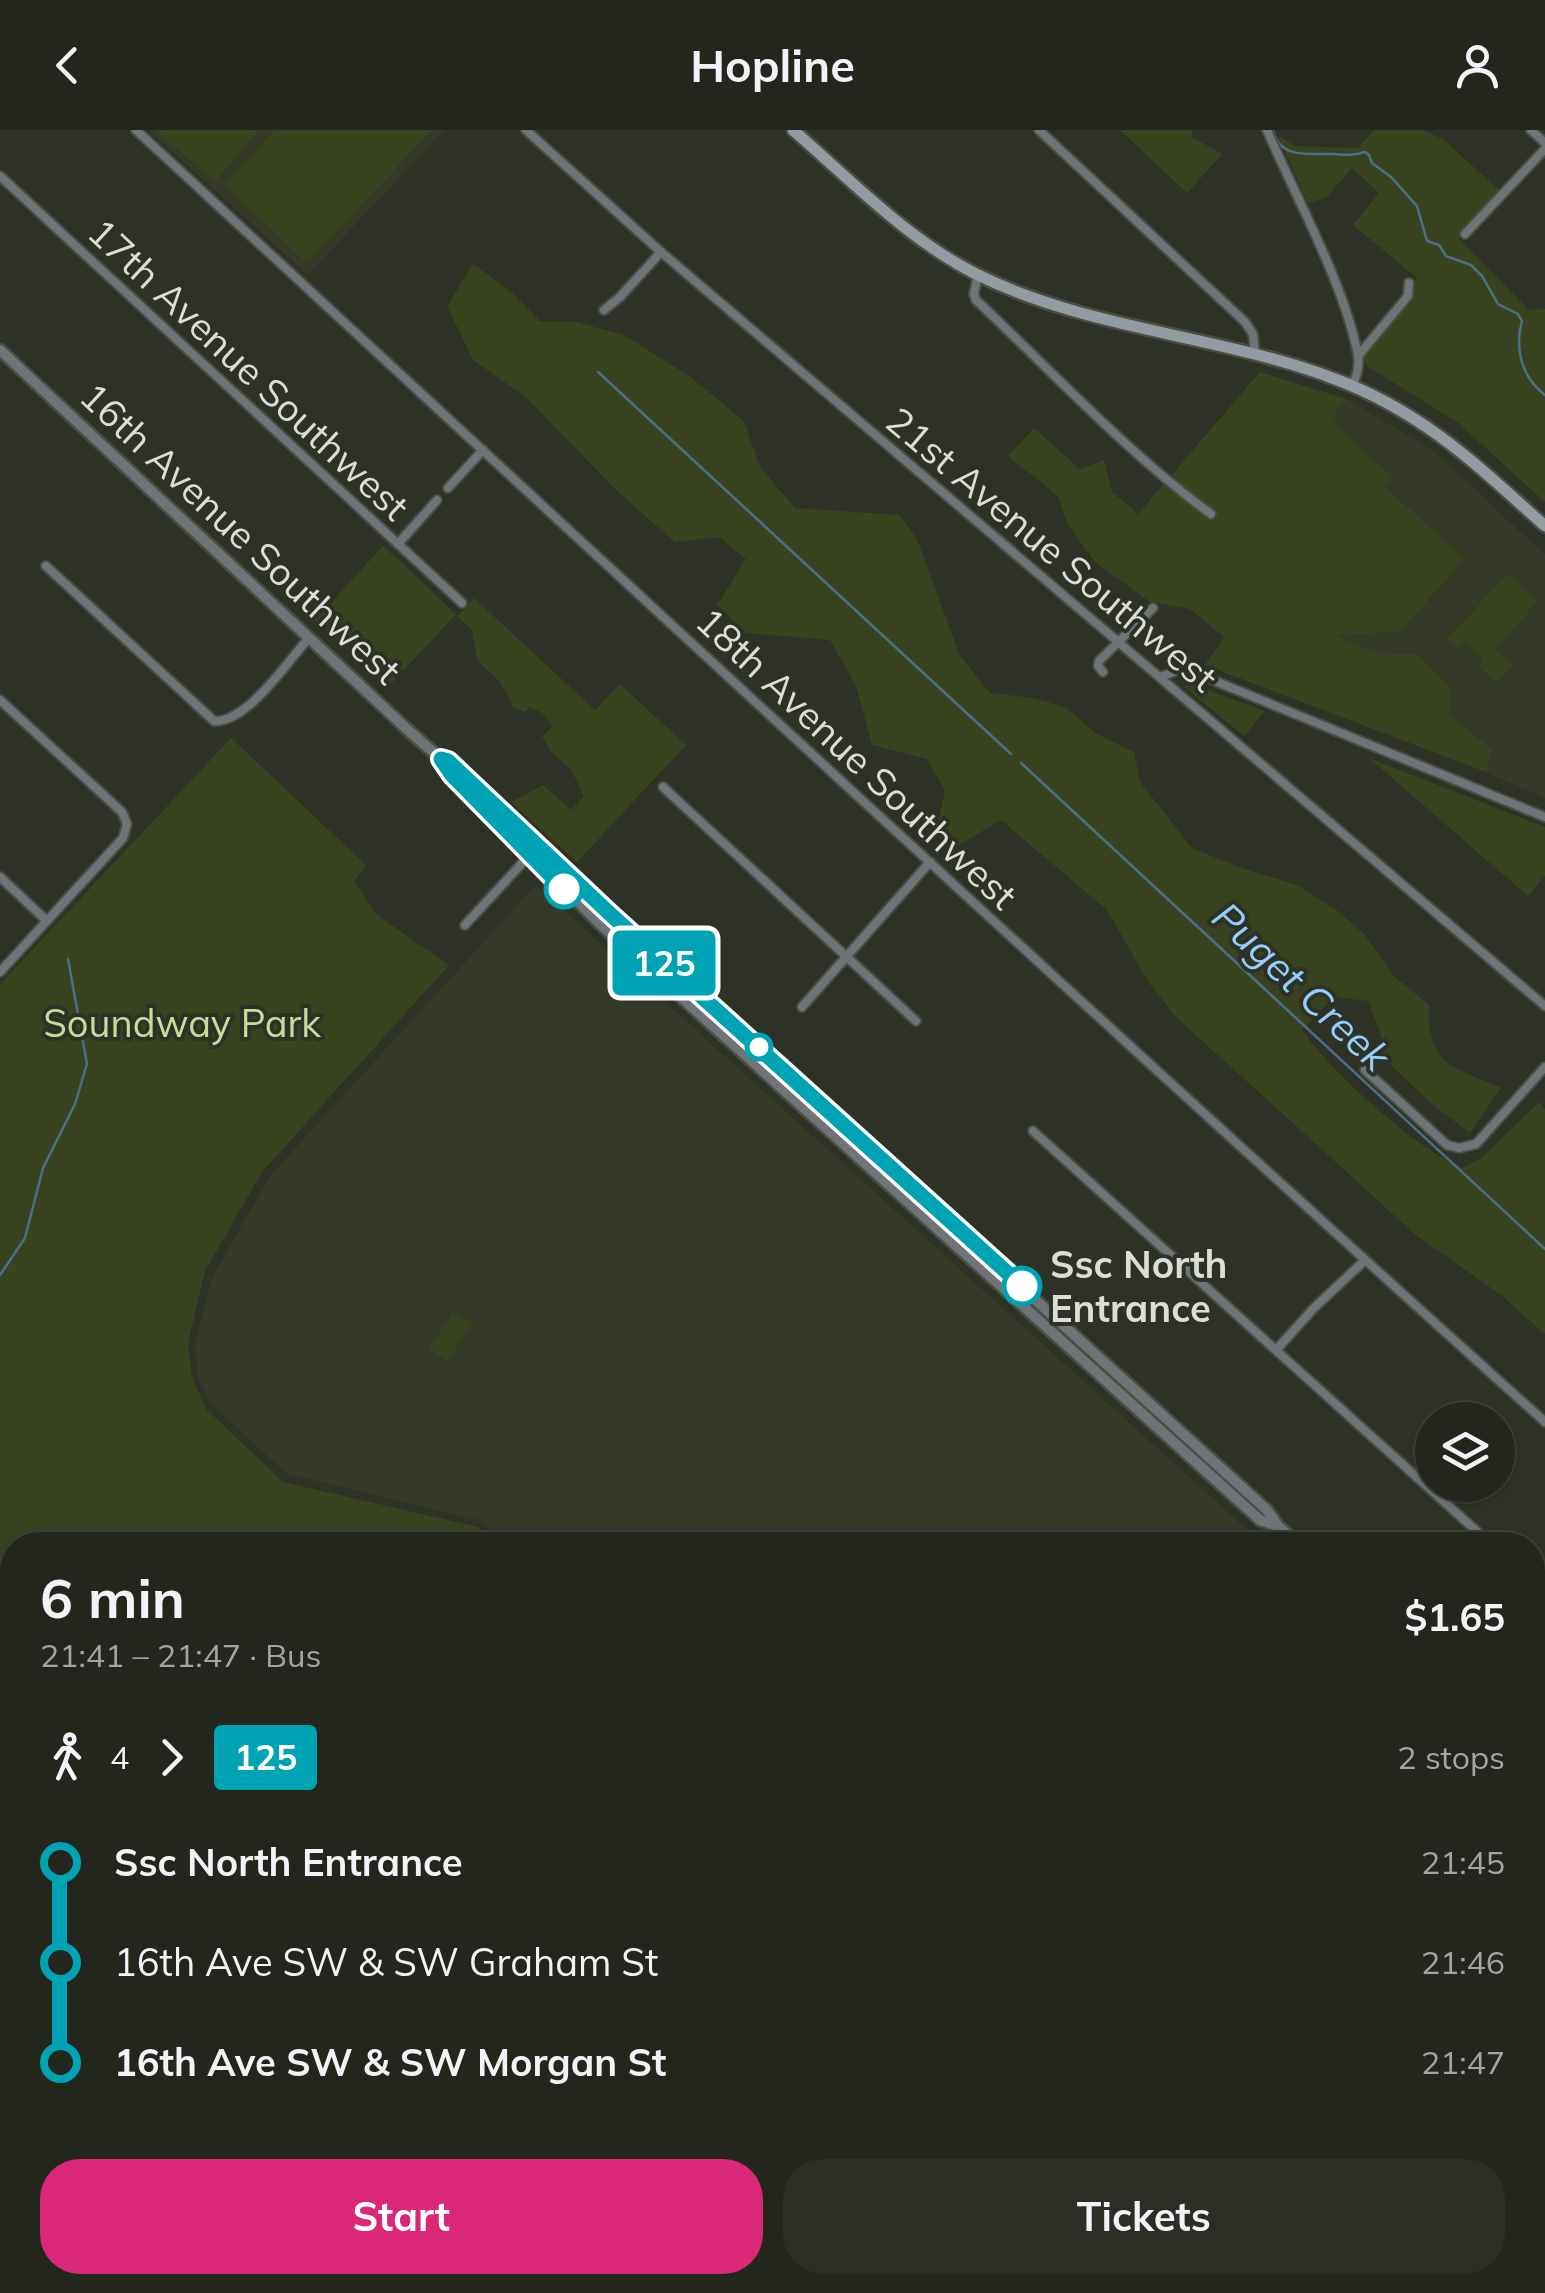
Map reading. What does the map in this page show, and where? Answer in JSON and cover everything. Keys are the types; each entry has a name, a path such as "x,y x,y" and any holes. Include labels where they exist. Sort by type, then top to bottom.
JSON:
{"main road":[{"path":"794,130 901,225 978,275 1036,298 1255,354 1352,386 1420,420 1453,442 1545,526"}],"street":[{"name":"18th Avenue Southwest","path":"136,130 1364,1261 1545,1422"},
{"name":"21st Avenue Southwest","path":"526,130 661,252 1545,1006"},
{"path":"1038,130 1245,322 1253,334 1255,354"},
{"path":"1267,130 1322,252 1358,356 1352,386"},
{"path":"1465,234 1545,146 1531,130"},
{"name":"17th Avenue Southwest","path":"0,176 462,603"},
{"path":"604,310 661,252"},
{"path":"978,275 976,300 1175,488 1212,514"},
{"path":"1358,356 1408,296 1409,283"},
{"name":"16th Avenue Southwest","path":"0,350 309,638 441,759 448,761 534,850 1253,1497 1285,1532"},
{"path":"448,488 483,450"},
{"path":"398,544 437,500"},
{"path":"46,566 207,717 220,722 244,710 309,638"},
{"path":"1103,672 1099,662 1153,608"},
{"path":"1161,678 1180,669 1193,672 1545,817"},
{"path":"0,700 122,812 127,824 124,838 0,972"},
{"path":"662,786 916,1021"},
{"path":"466,925 534,850"},
{"path":"802,1007 930,862"},
{"path":"0,877 48,921"},
{"path":"1365,1070 1447,1144 1469,1148 1545,1067"},
{"path":"1033,1131 1478,1532"},
{"path":"1278,1349 1364,1261"}],"shaded area":[{"path":"148,130 444,130 308,275"},
{"path":"1260,372 1346,399 1413,438 1436,453 1545,555 1545,798 1486,772 1213,531"},
{"path":"536,885 1250,1532 493,1532 480,1520 287,1474 210,1402 198,1377 195,1345 212,1278 270,1176"}],"green space":[{"path":"156,130 258,130 215,182"},
{"path":"275,130 432,130 307,263 224,185"},
{"path":"1120,130 1192,130 1192,137 1222,154 1187,193"},
{"path":"1374,130 1422,130 1443,139 1501,192 1458,238 1529,310 1545,309 1545,502 1457,422 1367,366 1363,357 1413,297 1416,277 1353,225 1379,193 1352,168 1327,197 1308,203 1278,136 1295,146 1358,148"},
{"path":"473,264 509,290 540,321 575,322 624,335 689,376 744,421 760,467 795,508 899,515 917,539 960,656 990,693 1034,698 1066,708 1097,734 1134,752 1140,782 1192,848 1297,885 1339,912 1365,935 1394,976 1429,1005 1433,1040 1446,1061 1501,1088 1470,1133 1380,1055 1381,1035 1368,1001 1334,997 1302,1030 1353,1087 1399,1127 1463,1168 1484,1156 1539,1102 1545,1109 1545,1334 1501,1295 1417,1236 1175,1016 1149,983 1107,910 1001,820 957,846 935,836 945,791 927,759 872,745 856,686 830,640 746,633 717,605 746,559 719,537 675,542 616,490 527,398 473,360 447,306"},
{"path":"1260,372 1346,399 1335,412 1338,417 1333,422 1392,477 1384,486 1465,559 1400,631 1336,636 1384,655 1418,654 1450,688 1450,714 1492,750 1486,772 1205,665 1224,637 1190,609 1150,602 1095,562 1068,525 1058,496 1008,456 1034,428 1080,469 1104,460 1112,492 1138,514"},
{"path":"383,546 456,614 388,687 315,620"},
{"path":"1508,574 1538,601 1495,649 1513,666 1497,683 1477,666 1483,659 1465,642 1458,648 1447,639"},
{"path":"474,598 595,710 620,684 686,745 577,862 511,802 543,785 571,810 584,797 572,771 550,750 542,736 553,726 542,713 530,707 525,712 514,708 500,682 477,660 472,630 457,616"},
{"path":"1189,683 1265,711 1244,736 1184,687"},
{"name":"Soundway Park","path":"231,738 366,865 354,881 377,915 449,965 262,1172 205,1271 188,1343 192,1377 206,1409 283,1482 478,1527 483,1532 0,1532 0,984"},
{"path":"1369,758 1545,827 1545,876 1528,896"},
{"path":"453,1312 472,1324 447,1361 429,1348"}],"waterway":[{"path":"1273,130 1289,151 1369,155 1372,163 1391,177 1417,206 1427,241 1439,245 1446,256 1471,265 1498,304 1518,314 1522,321 1522,362 1545,395"},
{"name":"Puget Creek","path":"598,372 1011,754"},
{"name":"Puget Creek","path":"1021,763 1545,1249"},
{"path":"0,1275 25,1238 43,1168 75,1104 87,1064 68,959"}],"bus line":[{"name":"125","path":"564,889 452,775 441,759 448,761 609,913 1022,1286"}],"place":[{"name":"Ssc North Entrance","path":"1022,1286"}]}
